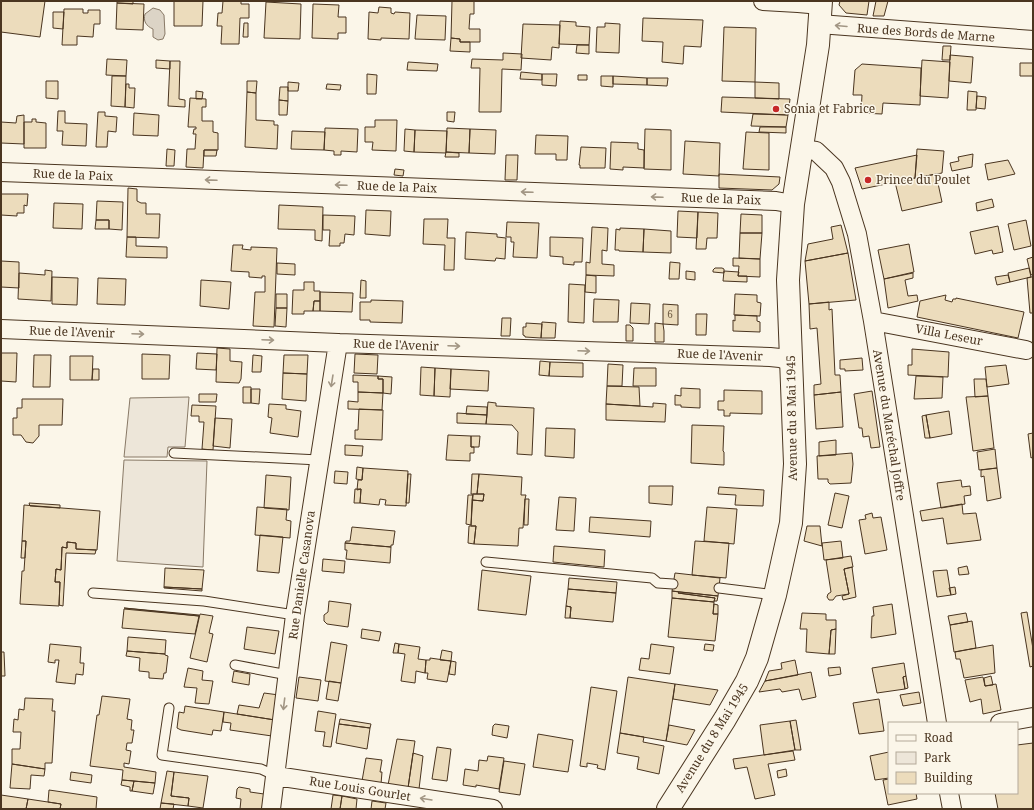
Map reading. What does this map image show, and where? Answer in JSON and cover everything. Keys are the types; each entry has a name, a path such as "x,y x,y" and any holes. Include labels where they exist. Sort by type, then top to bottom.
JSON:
{"street":[{"name":"Rue des Bords de Marne","path":"763,1 798,2 820,10 1033,40"},
{"name":"Avenue du 8 Mai 1945","path":"668,809 725,719 747,681 757,658 775,595 791,523 795,464 788,280 793,204 818,45 820,10"},
{"name":"Avenue du Maréchal Joffre","path":"802,149 816,151 834,168 841,182 857,234 873,321 937,722"},
{"name":"Rue de la Paix","path":"1,172 760,201 793,204"},
{"name":"Villa Leseur","path":"873,321 1026,350"},
{"name":"Rue de l'Avenir","path":"1,329 338,343 770,357 791,361"},
{"name":"Rue Danielle Casanova","path":"271,809 295,615 338,343"},
{"path":"1006,722 1033,717"},
{"name":"Rue Louis Gourlet","path":"276,776 492,809"},
{"path":"949,794 952,809"}],"lane":[{"path":"174,453 319,460"},
{"path":"486,562 652,578 658,583 673,584"},
{"path":"719,588 775,595"},
{"path":"93,593 204,602 295,615"},
{"path":"235,666 288,675"},
{"path":"169,708 162,755 261,769 276,776"}],"green space":[{"path":"189,397 185,447 168,447 167,457 124,457 130,398"},
{"path":"124,460 207,461 203,567 117,561"}],"shaded area":[{"path":"153,8 160,10 164,15 165,34 163,39 158,40 153,37 153,29 147,25 145,21 145,14"}],"building":[{"path":"1,1 45,1 40,37 1,32"},
{"path":"117,1 133,1 133,4 117,3"},
{"path":"174,1 203,1 202,26 174,26"},
{"path":"223,1 241,1 241,4 249,4 249,18 240,18 239,44 221,44 222,26 217,26 218,13 222,13"},
{"path":"452,1 474,1 474,14 470,14 469,29 480,29 480,42 460,42 460,39 451,38"},
{"path":"840,1 869,1 867,15 846,13 839,5"},
{"path":"876,1 888,1 884,16 873,16"},
{"path":"266,2 301,4 300,39 264,38"},
{"path":"117,3 144,4 143,30 116,29"},
{"path":"313,4 339,5 338,17 346,17 346,33 338,33 338,39 312,38"},
{"path":"379,7 391,8 391,13 394,14 395,12 410,13 409,39 368,39 369,12 378,13"},
{"path":"64,9 83,9 83,13 88,13 88,10 100,10 100,24 94,24 93,37 77,36 77,45 62,45"},
{"path":"53,12 64,12 63,29 53,28"},
{"path":"417,15 446,16 445,40 415,39"},
{"path":"643,18 703,20 701,47 684,46 683,64 662,62 663,42 642,41"},
{"path":"560,21 576,22 576,26 590,27 589,45 559,44"},
{"path":"244,23 248,23 248,37 243,37"},
{"path":"605,23 620,24 619,53 596,52 597,27 605,27"},
{"path":"523,24 560,25 559,48 552,47 551,60 521,58"},
{"path":"724,27 756,28 755,82 722,81"},
{"path":"451,38 460,39 460,42 470,42 470,52 450,51"},
{"path":"577,45 589,45 589,54 576,53"},
{"path":"943,46 951,46 950,60 942,60"},
{"path":"503,53 522,54 521,70 502,69 501,112 479,112 480,68 471,68 472,59 503,60"},
{"path":"950,55 973,57 971,83 949,81"},
{"path":"107,59 127,60 126,76 106,75"},
{"path":"156,60 170,61 170,69 156,68"},
{"path":"922,60 950,62 948,98 920,96"},
{"path":"170,61 180,61 179,99 185,100 185,107 168,106"},
{"path":"408,62 438,64 437,71 407,70"},
{"path":"1020,63 1033,63 1033,76 1020,76"},
{"path":"862,64 921,68 920,105 883,103 882,114 861,113 862,95 853,95 855,70"},
{"path":"521,72 542,74 542,80 520,79"},
{"path":"367,74 377,75 376,94 367,94"},
{"path":"542,74 557,74 556,86 542,85"},
{"path":"578,75 587,75 587,80 578,80"},
{"path":"112,76 126,76 125,107 111,106"},
{"path":"601,76 613,76 613,87 601,86"},
{"path":"613,76 647,78 647,85 613,84"},
{"path":"647,78 668,78 667,86 647,85"},
{"path":"46,81 58,81 58,99 46,98"},
{"path":"247,81 257,81 256,93 247,92"},
{"path":"288,82 299,83 298,91 288,91"},
{"path":"755,82 779,83 779,99 755,98"},
{"path":"126,84 129,84 129,88 135,88 134,108 125,107"},
{"path":"327,84 341,85 340,90 326,89"},
{"path":"280,87 288,87 288,101 279,100"},
{"path":"196,91 203,92 202,99 196,99"},
{"path":"968,91 977,92 976,110 967,110"},
{"path":"247,92 256,93 256,120 274,121 274,125 278,125 277,149 245,147"},
{"path":"977,96 986,97 985,109 976,108"},
{"path":"722,97 790,99 788,115 721,112"},
{"path":"190,98 206,99 206,107 202,107 202,121 213,121 213,132 218,133 218,150 204,150 203,168 186,167 187,149 195,149 196,134 193,134 196,127 188,127"},
{"path":"279,100 288,101 287,115 279,115"},
{"path":"58,111 65,111 65,123 87,124 86,146 62,145 63,131 57,131"},
{"path":"98,112 105,112 105,116 117,117 116,132 108,131 107,147 96,147"},
{"path":"447,112 455,112 454,122 447,121"},
{"path":"134,113 159,115 158,136 133,135"},
{"path":"753,114 788,115 786,127 751,126"},
{"path":"24,115 24,144 1,143 1,122 16,123 17,116"},
{"path":"32,119 36,119 36,122 46,123 46,148 24,148 24,122 32,122"},
{"path":"375,120 397,120 396,151 372,150 373,142 365,142 365,127 375,127"},
{"path":"760,127 786,127 786,133 759,132"},
{"path":"325,128 358,129 357,152 341,151 341,155 334,155 334,151 324,150"},
{"path":"447,128 470,129 469,153 446,152"},
{"path":"405,129 415,130 414,152 404,151"},
{"path":"470,129 496,130 495,154 469,153"},
{"path":"645,129 671,130 671,170 644,169"},
{"path":"415,130 447,131 446,153 414,152"},
{"path":"292,131 325,132 324,150 291,149"},
{"path":"746,132 769,133 769,170 743,169"},
{"path":"536,135 568,136 567,160 556,160 556,154 535,154"},
{"path":"685,141 720,143 719,176 683,174"},
{"path":"611,142 638,143 638,149 644,150 644,168 623,167 623,170 610,169"},
{"path":"581,147 606,148 605,168 580,168"},
{"path":"167,149 175,150 174,166 166,166"},
{"path":"917,149 944,151 942,173 915,178"},
{"path":"204,150 217,150 216,156 204,156"},
{"path":"446,152 459,153 459,157 445,157"},
{"path":"973,154 972,167 952,171 950,163 959,161 958,157"},
{"path":"506,155 518,155 517,180 505,180"},
{"path":"917,155 915,178 862,189 855,168"},
{"path":"1008,160 1015,174 988,180 985,164"},
{"path":"395,169 404,170 403,176 394,175"},
{"path":"719,174 780,177 779,184 772,190 719,188"},
{"path":"936,174 942,202 902,211 895,182"},
{"path":"128,188 137,189 137,201 146,203 146,214 160,214 159,238 127,237"},
{"path":"1,194 28,194 27,206 24,205 24,213 17,213 17,216 1,215"},
{"path":"992,199 994,207 977,211 976,203"},
{"path":"97,201 123,202 122,230 109,229 109,220 96,220"},
{"path":"54,203 83,204 82,229 53,228"},
{"path":"279,205 323,207 322,241 315,240 315,230 278,229"},
{"path":"366,210 391,211 390,236 365,234"},
{"path":"678,211 698,212 697,238 677,237"},
{"path":"698,212 718,213 717,238 707,238 706,249 696,249"},
{"path":"741,214 762,215 762,233 740,233"},
{"path":"323,215 355,216 354,235 345,234 344,243 340,243 340,246 329,246 330,230 323,230"},
{"path":"424,219 448,219 447,238 455,238 454,270 444,270 445,245 423,244"},
{"path":"96,220 109,220 109,229 95,229"},
{"path":"1026,220 1031,246 1014,250 1008,224"},
{"path":"507,222 539,223 537,258 513,257 514,242 511,242 511,237 506,237"},
{"path":"841,225 848,253 805,261 808,244 833,239 831,227"},
{"path":"998,226 1003,252 993,254 992,250 975,254 970,232"},
{"path":"592,227 608,228 607,251 602,250 602,264 614,265 614,276 586,275 586,262 590,263"},
{"path":"620,228 644,229 643,252 615,250 616,229 620,230"},
{"path":"644,229 671,231 671,253 643,252"},
{"path":"466,232 497,234 497,237 506,238 505,259 496,258 495,261 465,259"},
{"path":"740,233 762,233 760,259 739,258"},
{"path":"127,237 136,237 136,246 167,247 167,258 126,257"},
{"path":"550,237 583,238 582,262 574,262 574,265 563,264 563,257 550,256"},
{"path":"909,244 914,272 884,279 878,250"},
{"path":"233,245 243,245 242,249 251,250 251,247 277,248 274,327 253,326 255,292 265,292 265,276 262,276 262,278 249,277 249,272 231,271"},
{"path":"848,253 856,300 809,304 805,261"},
{"path":"1033,257 1033,274 1031,275 1027,259"},
{"path":"733,258 760,259 760,277 738,276 739,266 733,266"},
{"path":"1,261 19,262 19,288 1,287"},
{"path":"670,262 680,263 679,279 669,279"},
{"path":"277,263 295,264 295,275 277,274"},
{"path":"715,268 724,269 724,273 713,272"},
{"path":"1029,268 1031,277 1010,282 1008,273"},
{"path":"45,270 52,271 51,301 18,299 19,273 45,275"},
{"path":"686,271 695,272 695,280 686,279"},
{"path":"724,271 739,272 738,276 747,276 747,282 723,281"},
{"path":"913,273 913,278 905,280 908,296 917,295 918,301 888,308 884,279"},
{"path":"586,275 596,276 596,293 585,292"},
{"path":"1008,275 1010,282 997,285 995,277"},
{"path":"52,277 78,278 77,305 52,304"},
{"path":"1033,277 1033,313 1030,313 1027,278"},
{"path":"98,278 126,279 125,305 97,304"},
{"path":"201,280 231,282 229,309 200,306"},
{"path":"361,280 366,281 366,298 360,298"},
{"path":"304,282 314,282 314,291 320,291 320,301 314,301 313,311 304,311 304,314 292,314 293,290 304,290"},
{"path":"569,284 585,285 584,323 568,322"},
{"path":"320,292 353,293 352,312 320,311"},
{"path":"276,294 287,294 287,308 276,308"},
{"path":"735,294 757,295 757,302 761,303 760,316 734,315"},
{"path":"946,295 945,300 952,302 953,299 956,298 1024,312 1018,338 917,317 920,301"},
{"path":"594,299 619,300 618,322 593,322"},
{"path":"371,300 403,301 402,323 370,322 370,320 360,320 360,302 371,302"},
{"path":"314,301 320,301 320,311 313,311"},
{"path":"829,302 829,310 832,309 835,375 840,375 841,392 814,395 814,385 821,384 817,328 810,329 809,304"},
{"path":"631,303 650,304 649,324 630,323"},
{"path":"663,304 678,305 678,325 663,324"},
{"path":"276,308 287,308 286,327 275,326"},
{"path":"696,314 707,314 706,335 696,335"},
{"path":"735,315 757,316 757,321 760,322 760,332 733,331 733,320 735,321"},
{"path":"502,318 511,318 510,336 501,336"},
{"path":"542,322 556,323 555,338 541,338"},
{"path":"526,323 542,324 541,338 525,337 523,335 523,327 526,327"},
{"path":"655,323 663,324 664,342 655,342"},
{"path":"626,325 630,325 633,328 633,341 626,341"},
{"path":"217,348 230,349 230,361 242,362 241,379 239,383 216,382"},
{"path":"912,349 949,352 948,377 908,375 908,365 912,365"},
{"path":"1,353 17,353 16,382 1,381"},
{"path":"197,353 217,354 216,370 196,369"},
{"path":"142,354 170,355 169,379 142,379"},
{"path":"355,354 378,355 377,374 354,373"},
{"path":"34,355 51,355 50,387 33,387"},
{"path":"253,355 262,356 261,372 252,372"},
{"path":"284,355 308,355 307,374 283,373"},
{"path":"70,356 93,356 92,380 70,380"},
{"path":"862,358 863,370 845,371 845,369 840,369 840,360"},
{"path":"540,361 550,362 549,376 539,375"},
{"path":"550,362 583,363 583,377 549,376"},
{"path":"608,364 623,365 622,386 607,386"},
{"path":"1006,365 1009,384 987,387 985,367"},
{"path":"421,367 435,368 434,396 420,395"},
{"path":"435,368 451,369 450,397 434,396"},
{"path":"634,368 656,368 656,386 633,386"},
{"path":"93,369 99,369 99,380 92,380"},
{"path":"451,369 489,371 488,391 450,389"},
{"path":"283,373 307,374 306,401 282,399"},
{"path":"353,375 378,376 378,379 383,379 383,393 358,392 358,382 353,382"},
{"path":"378,376 392,377 391,394 383,393 383,379 378,379"},
{"path":"916,376 943,377 942,398 914,399"},
{"path":"974,379 986,379 988,396 975,397"},
{"path":"607,386 639,387 640,406 606,404"},
{"path":"243,387 251,387 251,403 243,403"},
{"path":"681,388 700,389 700,408 681,407 681,405 675,405 675,395 681,396"},
{"path":"251,389 260,389 259,404 251,403"},
{"path":"724,390 762,391 762,414 730,413 730,416 724,416 724,410 718,410 718,401 724,401"},
{"path":"872,391 880,447 871,448 869,436 863,437 862,428 859,428 854,394"},
{"path":"358,392 383,393 382,410 348,409 348,401 358,402"},
{"path":"841,392 843,427 816,429 814,395"},
{"path":"199,394 217,394 216,402 199,402"},
{"path":"988,396 994,448 973,451 966,397"},
{"path":"22,399 63,399 62,425 39,425 39,436 33,443 26,442 21,435 13,435 13,418 17,418 17,408 22,408"},
{"path":"488,402 496,403 496,406 534,408 532,455 517,454 518,432 512,425 486,424"},
{"path":"653,403 666,404 665,422 606,420 606,404 653,407"},
{"path":"269,404 286,405 286,409 301,411 298,437 270,433 272,418 268,417"},
{"path":"192,405 216,406 213,450 202,449 204,422 199,422 199,416 191,416"},
{"path":"467,406 487,407 487,415 466,414"},
{"path":"359,409 383,410 382,440 355,439 355,430 358,430"},
{"path":"949,411 952,434 930,438 926,415"},
{"path":"457,413 487,415 486,424 457,423"},
{"path":"926,415 930,438 925,438 922,416"},
{"path":"215,418 232,419 230,448 213,446"},
{"path":"692,425 724,426 724,465 691,463"},
{"path":"546,428 575,429 574,458 545,456"},
{"path":"1033,433 1033,457 1031,458 1028,434"},
{"path":"448,435 471,436 471,447 474,447 474,453 470,453 470,461 446,460"},
{"path":"471,436 480,436 479,447 471,447"},
{"path":"836,440 836,455 819,456 819,442"},
{"path":"345,445 363,446 362,456 345,455"},
{"path":"995,449 997,468 979,470 977,452"},
{"path":"852,453 853,464 851,483 830,484 828,479 818,479 817,456"},
{"path":"357,467 363,468 362,480 356,479"},
{"path":"363,468 408,471 406,506 385,505 386,500 380,499 379,505 360,503 361,489 357,490 358,480 362,480"},
{"path":"997,468 1001,498 987,501 984,476 981,477 981,470"},
{"path":"335,471 348,472 347,484 334,483"},
{"path":"408,474 411,474 409,503 406,503"},
{"path":"472,474 479,474 477,494 471,494"},
{"path":"479,474 522,477 521,495 526,495 523,528 519,528 518,546 474,544 476,526 471,526 472,500 483,501 484,494 477,494"},
{"path":"266,475 291,477 289,510 264,508"},
{"path":"961,480 962,487 970,486 971,495 964,496 965,504 941,508 937,483"},
{"path":"649,486 673,486 672,505 649,503"},
{"path":"719,487 764,490 763,506 735,505 736,495 718,494"},
{"path":"355,489 361,489 360,503 354,503"},
{"path":"835,493 849,496 842,528 828,525"},
{"path":"473,494 484,494 483,501 472,500"},
{"path":"468,495 473,495 471,525 466,524"},
{"path":"559,497 576,498 574,531 556,530"},
{"path":"525,499 529,499 528,525 524,525"},
{"path":"29,503 60,505 60,508 30,506"},
{"path":"962,504 963,514 976,513 981,540 947,544 943,518 922,521 920,511"},
{"path":"24,505 100,511 97,550 76,549 76,543 67,542 67,548 62,547 61,570 56,569 55,582 60,582 59,606 20,604 26,541 22,541"},
{"path":"257,507 287,509 286,520 291,521 290,538 255,535"},
{"path":"707,507 737,509 734,544 704,541"},
{"path":"872,513 873,518 881,517 887,550 865,554 859,520 866,519 865,515"},
{"path":"590,517 651,521 650,537 589,532"},
{"path":"469,526 476,526 474,544 468,543"},
{"path":"807,526 820,526 822,546 804,541"},
{"path":"352,527 395,531 393,545 391,545 391,547 345,543 346,541 350,541"},
{"path":"260,535 283,537 279,573 257,571"},
{"path":"22,541 26,541 25,558 21,558"},
{"path":"695,541 729,543 726,578 692,575"},
{"path":"841,541 843,558 824,560 822,543"},
{"path":"67,542 76,543 76,549 96,550 95,554 66,553 63,606 59,605 60,582 55,582 56,569 61,570 62,547 67,548"},
{"path":"345,543 391,547 390,563 346,559 347,550 345,550"},
{"path":"554,546 605,550 604,567 553,562"},
{"path":"851,556 853,567 844,569 849,594 836,596 833,600 829,600 827,597 831,592 826,560"},
{"path":"323,559 345,561 344,573 322,571"},
{"path":"967,566 969,574 959,575 958,568"},
{"path":"852,567 856,597 843,600 842,596 849,594 844,569"},
{"path":"165,568 204,570 202,589 164,587"},
{"path":"482,570 531,576 526,615 478,610"},
{"path":"947,570 951,595 937,597 933,571"},
{"path":"675,573 720,578 718,596 672,591"},
{"path":"569,578 617,582 616,593 568,589"},
{"path":"955,587 956,594 951,595 949,588"},
{"path":"164,588 202,589 202,591"},
{"path":"568,589 616,593 613,622 570,618 571,607 566,606"},
{"path":"672,591 715,598 714,602 672,598"},
{"path":"678,593 718,596 717,601 714,601 715,598"},
{"path":"672,598 714,602 713,614 718,614 715,641 668,637"},
{"path":"329,601 351,604 348,627 327,624 324,621 324,615 328,612"},
{"path":"714,604 718,605 718,614 713,614"},
{"path":"892,604 896,634 871,638 872,616 874,616 873,607"},
{"path":"566,606 571,607 570,618 565,618"},
{"path":"124,608 199,615 199,616"},
{"path":"124,609 199,616 195,634 122,628"},
{"path":"1027,612 1033,649 1033,666 1030,667 1021,613"},
{"path":"802,613 826,614 826,620 836,620 836,629 831,630 829,654 806,652 807,629 800,629"},
{"path":"966,613 968,622 950,625 948,616"},
{"path":"200,614 213,616 209,633 213,634 207,662 190,658"},
{"path":"972,621 976,648 954,652 950,625"},
{"path":"247,627 279,631 275,654 244,649"},
{"path":"362,629 381,632 379,641 361,638"},
{"path":"836,629 835,654 829,654 831,630"},
{"path":"128,637 166,640 165,654 127,651"},
{"path":"331,642 347,645 341,683 325,681"},
{"path":"395,643 399,644 398,653 393,653"},
{"path":"50,644 81,647 80,663 84,663 83,675 76,674 75,684 56,682 59,660 55,660 55,663 48,662"},
{"path":"399,644 420,647 418,659 426,660 425,673 416,671 415,683 401,681 405,654 398,653"},
{"path":"651,644 674,647 670,674 639,670 641,658 649,659"},
{"path":"705,644 714,645 713,651 704,650"},
{"path":"993,645 995,673 964,678 960,659 956,659 955,652"},
{"path":"442,650 452,652 451,661 440,660"},
{"path":"127,651 165,654 168,656 166,673 164,673 163,679 149,678 149,672 139,671 140,658 126,656"},
{"path":"1,652 4,652 5,676 1,676"},
{"path":"430,658 451,661 447,682 427,679 428,673 425,673 426,660 430,660"},
{"path":"795,660 798,675 765,681 769,671 782,669 781,663"},
{"path":"451,661 456,662 455,675 449,674"},
{"path":"904,663 906,676 903,677 905,689 877,693 872,668"},
{"path":"840,667 841,674 829,676 828,668"},
{"path":"188,668 203,671 202,680 213,681 209,704 195,703 197,688 184,687"},
{"path":"234,671 250,674 249,685 232,682"},
{"path":"811,672 816,697 802,700 799,689 782,692 780,689 759,692 765,681"},
{"path":"906,676 908,688 905,689 903,677"},
{"path":"991,676 993,685 985,686 984,678"},
{"path":"299,677 321,680 318,701 296,698"},
{"path":"628,677 675,684 666,741 620,733"},
{"path":"983,677 985,686 996,684 1001,710 983,714 981,699 970,702 965,680"},
{"path":"329,681 341,683 338,701 326,699"},
{"path":"675,684 718,690 710,705 673,699"},
{"path":"591,687 617,691 605,770 597,768 598,765 587,763 587,767 580,766"},
{"path":"919,692 921,703 903,706 900,695"},
{"path":"264,693 279,695 275,720 237,714 239,705 259,708"},
{"path":"102,696 130,699 127,719 132,720 131,730 134,730 132,743 127,743 126,750 131,751 129,764 124,763 124,767 156,772 155,783 122,780 123,770 90,766 97,715 99,715"},
{"path":"25,698 53,699 52,711 55,711 52,763 45,763 45,769 12,764 12,749 20,749 21,732 13,732 14,719 18,720 19,709 24,710"},
{"path":"879,699 884,731 859,734 853,703"},
{"path":"185,706 224,712 221,731 213,730 212,735 177,728 179,712 184,713"},
{"path":"318,711 336,714 331,747 323,746 325,732 315,731"},
{"path":"224,712 275,720 272,736 230,730 231,723 223,722"},
{"path":"340,719 371,724 370,728 339,724"},
{"path":"796,720 801,750 795,750 790,721"},
{"path":"790,721 795,750 764,755 760,725"},
{"path":"339,724 370,728 367,749 336,743"},
{"path":"495,724 509,726 507,738 492,735 493,726"},
{"path":"669,725 695,730 687,745 666,741"},
{"path":"620,733 644,737 643,742 664,746 659,774 637,769 639,757 617,753"},
{"path":"538,734 573,740 568,772 533,767"},
{"path":"397,739 415,741 408,788 388,785"},
{"path":"1033,743 1033,809 998,809 995,794 1018,794 1018,745"},
{"path":"437,747 451,749 447,781 432,779"},
{"path":"793,751 795,760 768,764 775,795 755,799 747,767 735,769 733,759"},
{"path":"888,752 888,778 875,780 870,756"},
{"path":"413,753 423,756 419,789 408,788"},
{"path":"488,756 504,758 499,789 476,785 476,787 463,785 465,769 478,771 479,760 487,761"},
{"path":"366,758 382,760 380,772 382,772 381,784 362,781"},
{"path":"504,761 525,764 520,795 499,792"},
{"path":"12,764 45,769 44,776 31,775 30,789 10,788"},
{"path":"786,769 787,776 778,778 777,771"},
{"path":"167,771 174,772 171,796 189,798 188,806 161,803"},
{"path":"71,772 92,775 91,783 70,780"},
{"path":"174,772 208,776 203,808 188,806 189,798 171,796"},
{"path":"888,779 888,794 916,794 917,799 888,805 883,780"},
{"path":"122,780 134,781 132,791 130,791 130,787 121,785"},
{"path":"134,781 155,783 153,794 132,791"},
{"path":"239,787 250,789 250,792 264,794 262,809 240,809 241,799 236,798 237,789"},
{"path":"49,790 97,797 96,809 60,809 61,804 48,802"},
{"path":"1,795 28,799 26,809 1,809"},
{"path":"333,795 342,796 340,809 331,809"},
{"path":"342,796 357,799 356,809 340,809"},
{"path":"28,799 61,804 60,809 26,809"},
{"path":"372,801 386,803 385,809 371,809"},
{"path":"161,803 174,804 173,809 160,809"}],"place":[{"name":"Sonia et Fabrice","path":"776,109"},
{"name":"Prince du Poulet","path":"868,180"}]}
